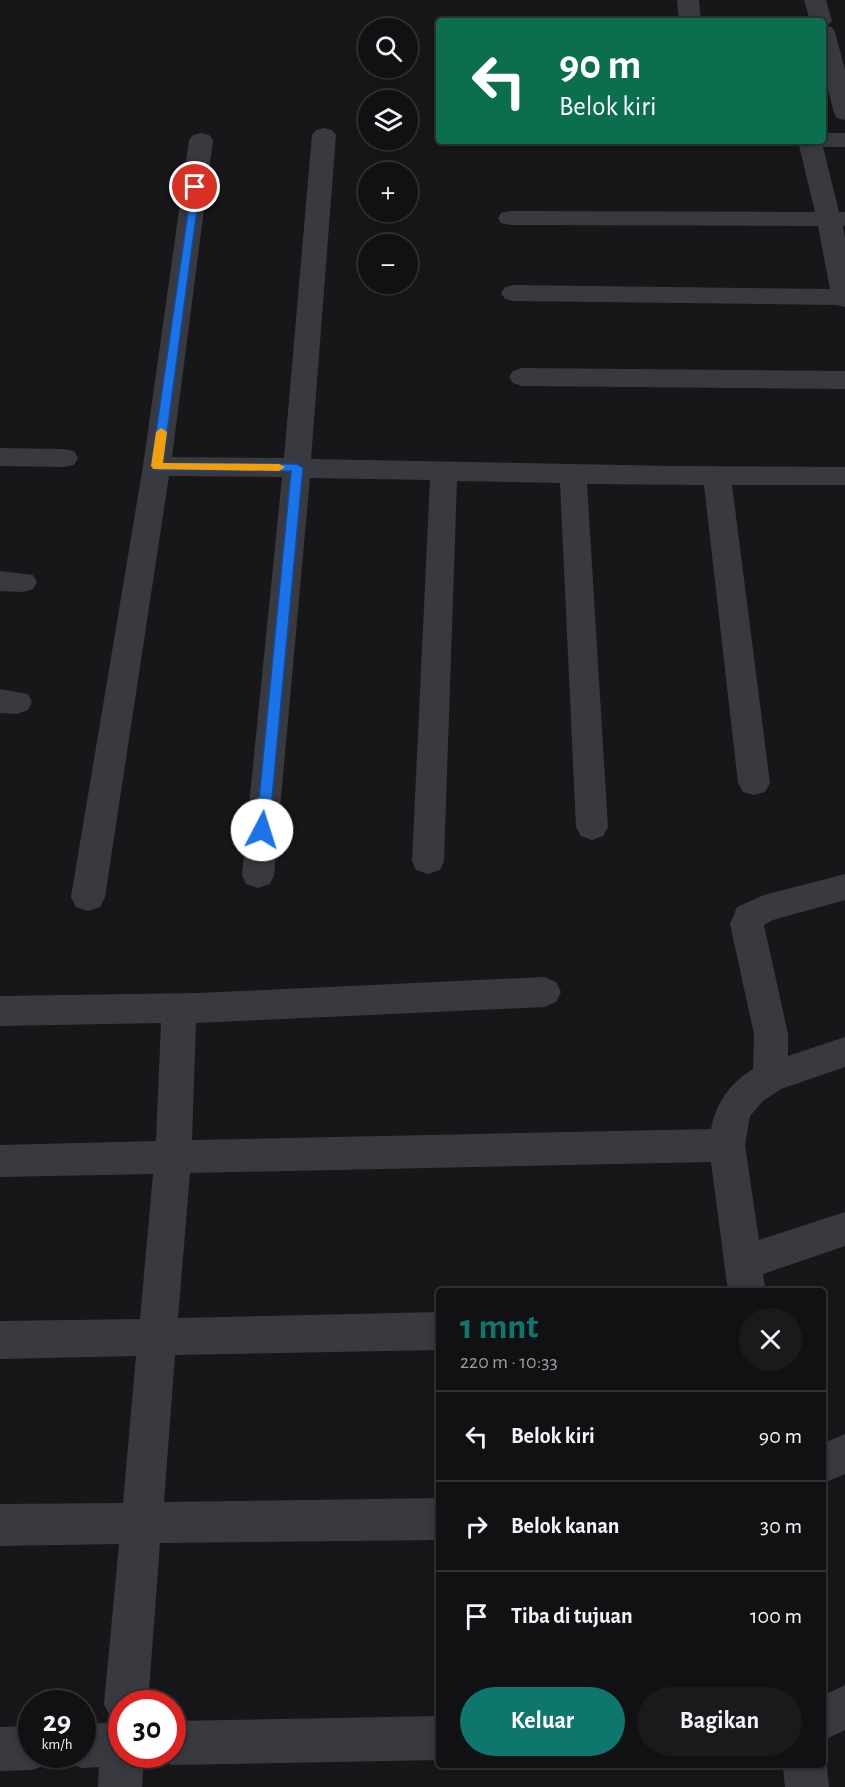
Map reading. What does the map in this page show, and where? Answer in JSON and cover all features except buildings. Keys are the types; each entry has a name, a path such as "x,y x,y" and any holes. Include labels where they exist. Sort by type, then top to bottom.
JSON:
{"street":[{"path":"688,0 690,18"},
{"path":"815,0 819,18"},
{"path":"826,40 845,113"},
{"path":"258,875 297,468 324,135"},
{"path":"88,897 157,466 201,140"},
{"path":"826,140 845,140"},
{"path":"514,293 845,297 837,219 811,144"},
{"path":"510,218 837,219"},
{"path":"522,377 845,380"},
{"path":"0,457 64,458"},
{"path":"157,466 444,470 573,475 845,476"},
{"path":"428,861 444,470"},
{"path":"573,475 592,827"},
{"path":"717,477 754,783"},
{"path":"770,1077 771,1034 747,924 749,916 764,909 845,887"},
{"path":"0,1011 179,1008 544,992"},
{"path":"127,1690 173,1156 179,1008"},
{"path":"845,1052 770,1077 754,1086 738,1103 728,1124 728,1145 745,1277 845,1229"},
{"path":"0,1161 728,1145"},
{"path":"0,1340 436,1331"},
{"path":"826,1462 845,1454"},
{"path":"0,1525 436,1520"},
{"path":"826,1717 845,1707"},
{"path":"186,1743 436,1738"},
{"path":"0,1749 18,1748"},
{"path":"120,1787 121,1768"},
{"path":"805,1768 807,1787"}],"slow traffic":[{"path":"161,432 157,466 279,467"}],"route":[{"path":"195,187 157,466 297,468 262,830"}]}
